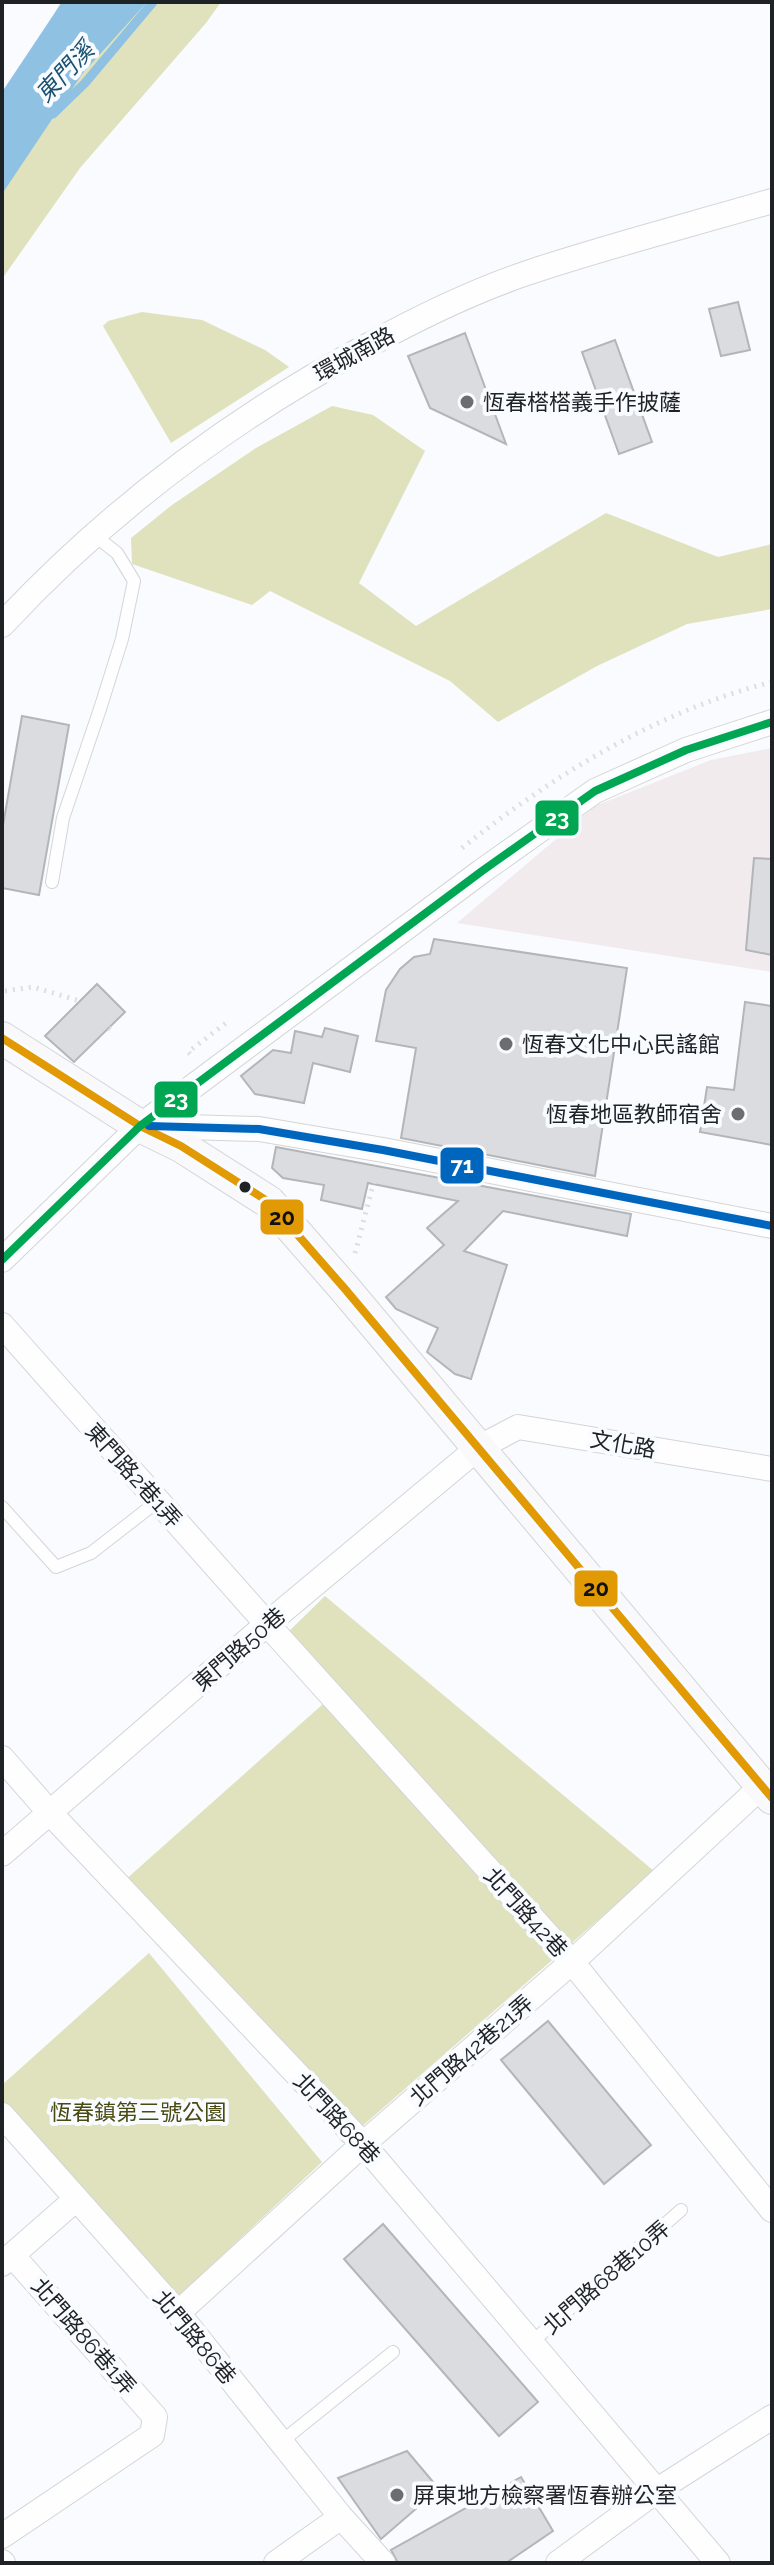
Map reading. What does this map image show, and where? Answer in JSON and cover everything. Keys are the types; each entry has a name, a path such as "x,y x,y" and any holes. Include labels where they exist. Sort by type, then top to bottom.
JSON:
{"main road":[{"path":"2,1038 140,1126 181,1146 269,1202 767,1792"}],"street":[{"name":"環城南路","path":"2,625 47,577 144,492 231,427 324,369 424,315 526,273 772,201"},
{"path":"2,1260 140,1126 482,871 595,791 686,750 772,722"},
{"path":"140,1126 259,1129 383,1150 772,1226"},
{"name":"東門路2巷1弄","path":"2,1325 267,1624"},
{"name":"文化路","path":"478,1448 518,1427 772,1469"},
{"name":"東門路50巷","path":"2,1854 267,1624 478,1448"},
{"name":"北門路42巷","path":"267,1624 572,1962 772,2210"},
{"name":"北門路68巷","path":"2,1758 51,1814 363,2144 718,2563"},
{"name":"北門路42巷21弄","path":"178,2313 363,2144 767,1792"},
{"name":"北門路86巷","path":"2,2115 178,2313 341,2517 383,2563"},
{"path":"7,2260 75,2200"},
{"name":"北門路86巷1弄","path":"2,2536 152,2435 155,2417 7,2260"},
{"path":"558,2563 656,2491 772,2417"},
{"path":"276,2563 341,2517"}],"lane":[{"path":"52,882 63,818 109,681 134,581 117,553 94,535"},
{"path":"2,1507 56,1567 91,1553 158,1501"},
{"name":"北門路68巷10弄","path":"531,2343 681,2210"},
{"path":"281,2442 393,2352"}],"path":[{"path":"5,991 33,987 80,1001"},
{"path":"188,1052 230,1020"},
{"path":"109,1028 115,1033"},
{"path":"345,1289 383,1150"}],"shaded area":[{"path":"772,748 772,972 457,923 595,806 711,760"}],"green space":[{"path":"61,2 221,2 80,168 2,279 2,108"},
{"path":"142,312 202,320 265,350 289,367 171,443 103,326 108,321"},
{"path":"332,406 373,415 425,451 359,583 416,626 606,513 718,557 772,544 772,609 687,624 597,666 498,722 450,681 270,591 252,605 132,564 131,538 172,505 256,448"},
{"path":"325,1596 654,1871 343,2143 124,1881 323,1704 278,1642"},
{"name":"恆春鎮第三號公園","path":"149,1953 322,2162 167,2307 2,2125 2,2085"}],"water":[{"path":"62,2 147,2 83,73 2,194 2,92"}],"building":[{"path":"738,302 750,350 721,356 709,309"},
{"name":"恆春榙榙義手作披薩","path":"465,333 506,444 430,408 408,356"},
{"path":"615,340 652,442 619,454 582,352"},
{"path":"22,716 69,725 39,895 2,888 2,831"},
{"path":"754,858 772,859 772,955 746,950"},
{"name":"恆春文化中心民謠館","path":"434,939 627,968 595,1176 401,1138 416,1048 376,1041 386,990 400,969 414,957 430,954"},
{"path":"97,984 125,1012 74,1062 45,1036"},
{"path":"745,1002 772,1006 772,1145 700,1132 707,1087 734,1090"},
{"path":"325,1028 358,1036 350,1072 313,1063 304,1103 255,1094 241,1076 273,1050 291,1053 295,1031 322,1037"},
{"path":"276,1147 631,1214 627,1236 503,1211 464,1251 507,1265 471,1379 455,1374 427,1352 438,1328 396,1309 386,1297 444,1245 427,1228 458,1201 368,1183 362,1209 321,1200 324,1185 283,1178 272,1168"},
{"path":"548,2021 651,2145 604,2184 501,2060"},
{"path":"383,2224 538,2402 499,2436 344,2259"},
{"path":"407,2451 439,2489 381,2539 338,2478"},
{"path":"521,2477 553,2531 506,2563 398,2563 391,2550"}],"waterway":[{"name":"東門溪","path":"53,114 85,83 153,2"}],"transit line":[{"name":"23","path":"2,1260 140,1126 482,871 595,791 686,750 772,722"},
{"name":"20","path":"2,1038 140,1126 181,1146 269,1202 772,1798"},
{"name":"71","path":"149,1126 259,1129 383,1150 772,1226"}],"place":[{"name":"恆春榙榙義手作披薩","path":"467,402"},
{"name":"恆春文化中心民謠館","path":"506,1044"},
{"name":"恆春地區教師宿舍","path":"738,1114"},
{"name":"屏東地方檢察署恆春辦公室","path":"397,2495"}]}
